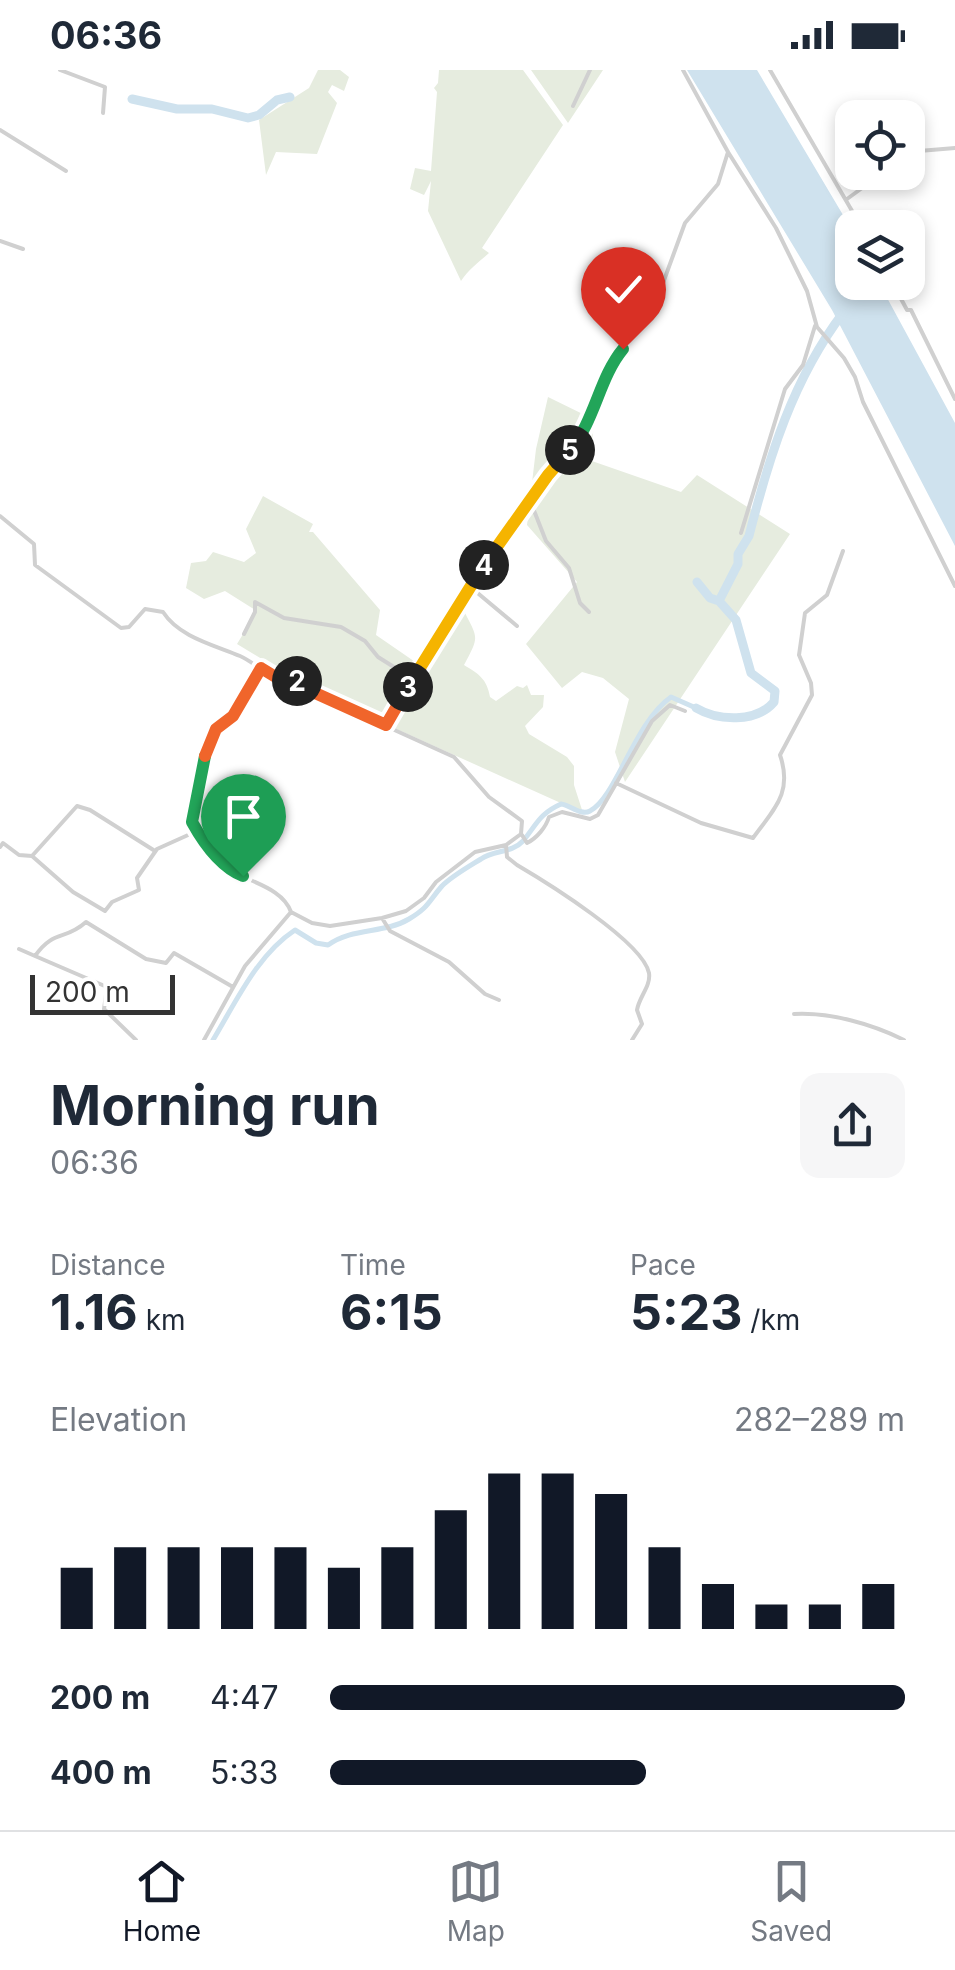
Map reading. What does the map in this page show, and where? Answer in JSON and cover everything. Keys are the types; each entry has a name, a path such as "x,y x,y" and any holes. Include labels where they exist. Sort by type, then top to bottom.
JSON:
{"street":[{"path":"60,70 104,87 103,112"},
{"path":"573,106 590,70"},
{"path":"683,70 776,228 817,324 855,377 955,586"},
{"path":"770,70 853,210"},
{"path":"0,130 66,171"},
{"path":"925,151 955,148"},
{"path":"386,725 451,620 468,585 548,475 576,444 611,363 663,284 686,223 718,184 728,152"},
{"path":"848,199 860,190"},
{"path":"0,240 23,248"},
{"path":"902,300 907,310 912,310 955,399"},
{"path":"741,533 786,389 802,364 817,324"},
{"path":"530,503 546,541 569,568 580,603 590,612"},
{"path":"0,516 34,544 35,565 121,628 129,628 145,609 162,612 169,622 188,633 274,676 298,682 454,757 489,797 522,821 521,834 527,843 546,826 549,816 557,813 590,819 598,815 652,721 670,705 685,711"},
{"path":"616,784 701,823 753,838 783,797 785,771 780,756 812,695 800,655 805,613 827,595 843,550"},
{"path":"468,585 516,626"},
{"path":"244,634 255,612 255,602 284,618 341,627 413,680"},
{"path":"261,668 233,716 216,729 207,748 192,822 232,872 279,896 291,912 325,926 383,920 412,909 436,882 475,852 506,845 521,834"},
{"path":"32,856 76,806 90,810 155,852"},
{"path":"0,847 3,844 19,855 32,856 72,892 105,910 112,902 139,890 137,878 164,843 197,831"},
{"path":"506,845 507,856 614,931 646,964 650,978 637,1004 642,1024 632,1040"},
{"path":"204,1040 232,987 291,912"},
{"path":"383,920 390,930 449,962 498,1000"},
{"path":"35,956 45,941 58,934 74,933 86,922 146,959 166,963 174,953 232,987"},
{"path":"19,949 107,987 104,1009 136,1040"},
{"path":"794,1014 829,1016 904,1040"}],"shaded area":[{"path":"318,70 340,70 349,77 344,91 332,85 328,92 337,103 317,154 276,152 266,175 259,120 309,88"},
{"path":"439,70 523,70 563,125 482,248 489,253 461,281 428,211 431,181 424,195 410,189 415,168 431,171 437,92 434,88"},
{"path":"531,70 603,70 568,123"},
{"path":"548,397 595,420 589,460 681,492 697,475 790,534 625,782 615,752 629,699 603,678 582,672 562,688 526,644 577,582 527,525 536,449"},
{"path":"263,496 313,524 309,532 380,610 376,635 421,666 433,662 447,627 463,609 475,637 464,665 482,678 490,697 496,701 517,686 527,685 531,695 544,695 543,707 525,726 529,734 567,757 574,766 574,785 583,813 323,696 237,644 257,611 225,591 204,599 186,588 191,563 206,561 213,552 244,562 256,553 246,529"}],"water":[{"path":"687,70 757,70 840,210 835,210 835,300 888,300 955,423 955,546 832,310"}],"waterway":[{"path":"132,99 177,109 212,109 248,118 259,115 277,100 290,97"},
{"path":"696,708 715,716 736,718 757,714 774,702 775,691 751,673 736,620 719,601 749,536 774,448 797,392 843,313"},
{"path":"697,582 710,598 719,601"},
{"path":"213,1040 258,966 295,930 316,943 328,945 348,935 409,919 425,908 455,875 486,856 519,845 554,808 561,804 590,811 608,791 646,724 671,697 696,708"}],"route":[{"path":"243,876 222,862 192,822 205,754 216,729 233,716 261,668 386,725 451,620 468,585 548,475 576,444 611,363 623,349"}]}
